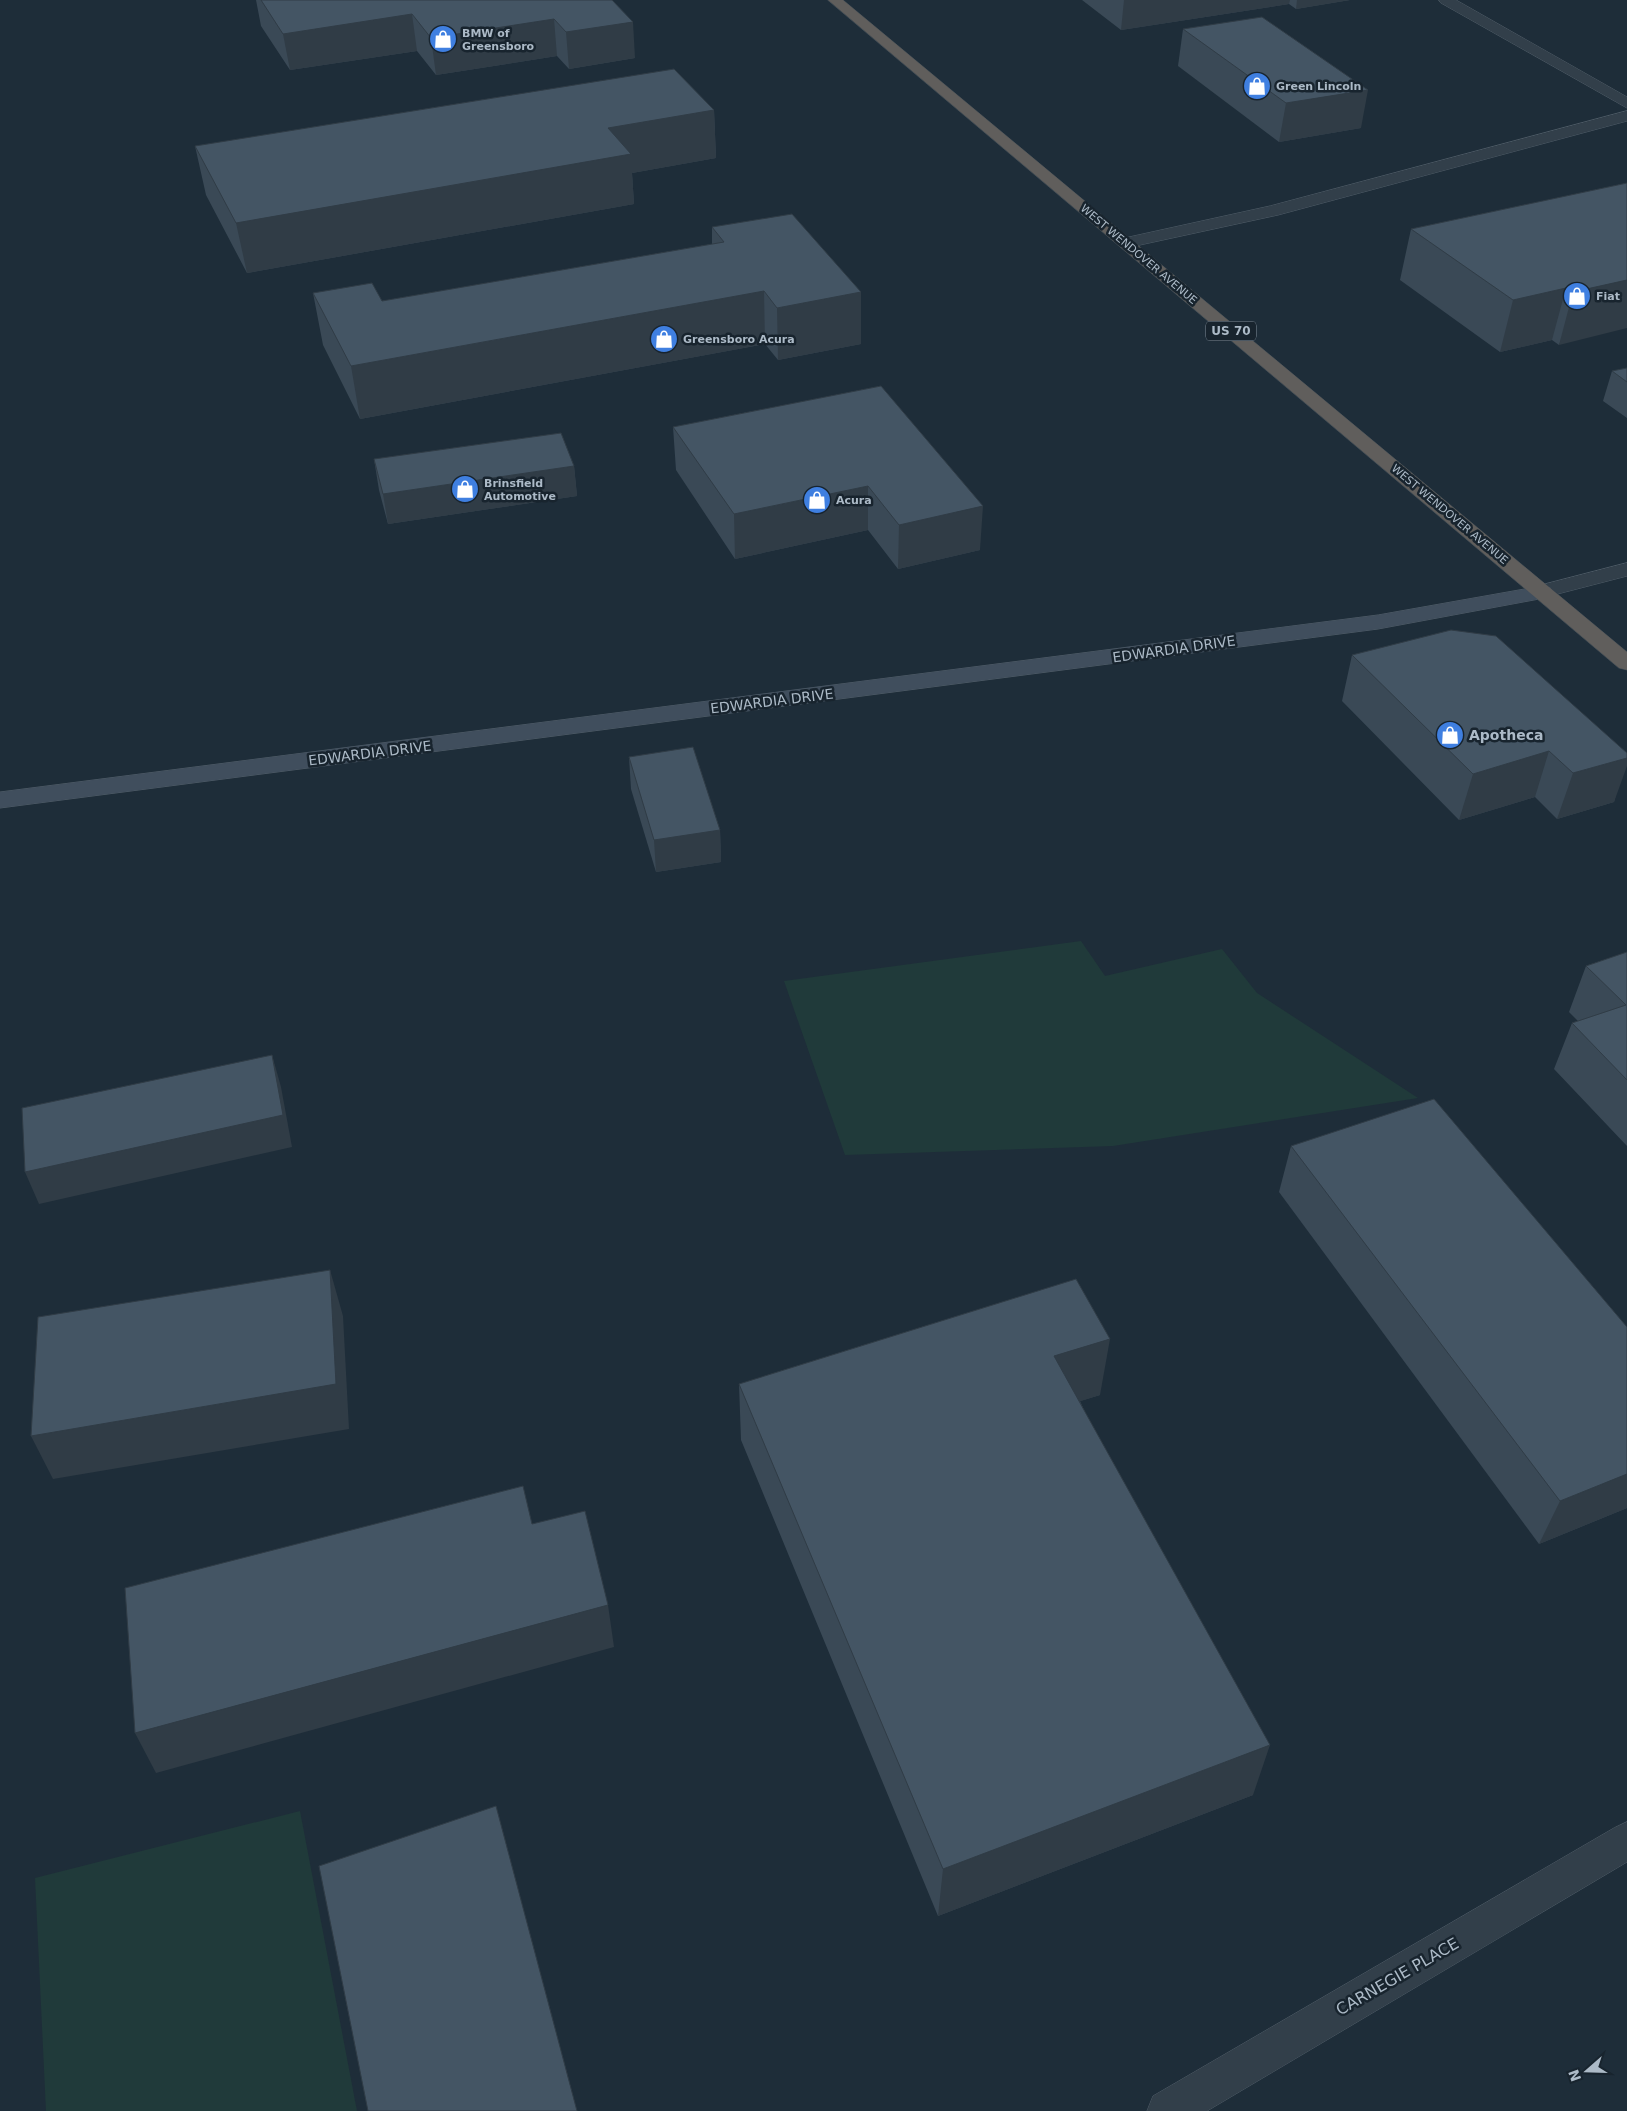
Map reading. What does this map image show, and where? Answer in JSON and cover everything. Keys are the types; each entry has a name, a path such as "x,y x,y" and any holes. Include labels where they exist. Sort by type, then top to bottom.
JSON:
{"highway":[{"name":"WEST WENDOVER AVENUE","path":"835,0 1627,663"}],"main road":[{"name":"EDWARDIA DRIVE","path":"0,800 1369,623 1542,592"}],"street":[{"path":"1446,0 1627,103"},
{"path":"1126,243 1281,208 1627,116"},
{"path":"1542,592 1627,569"},
{"name":"CARNEGIE PLACE","path":"1168,2111 1627,1841"}],"green space":[{"path":"1081,941 1105,976 1222,949 1257,993 1418,1098 1113,1146 845,1155 784,981"},
{"path":"300,1811 357,2111 46,2111 35,1878"}],"building":[{"path":"261,0 612,0 633,22 566,32 554,19 431,38 412,14 283,34"},
{"path":"1262,17 1368,90 1286,103 1183,29"},
{"path":"674,69 714,110 608,128 631,154 236,223 195,146"},
{"path":"1627,183 1627,280 1573,292 1566,288 1513,300 1411,229"},
{"path":"792,214 861,292 777,308 764,291 351,366 313,293 372,283 382,301 724,242 712,227"},
{"path":"1627,368 1627,382 1612,371"},
{"path":"881,386 983,506 899,525 868,486 734,514 673,427"},
{"path":"561,433 574,466 383,494 374,459"},
{"path":"1451,630 1496,636 1627,753 1627,758 1573,773 1549,751 1473,774 1352,655"},
{"path":"693,747 720,830 654,840 629,757"},
{"path":"1627,952 1627,1080 1572,1023 1626,1005 1586,966"},
{"path":"272,1055 283,1115 25,1172 22,1108"},
{"path":"1434,1099 1627,1327 1627,1474 1560,1501 1291,1146"},
{"path":"330,1270 336,1384 31,1436 38,1317"},
{"path":"1076,1279 1110,1339 1054,1356 1270,1745 943,1869 739,1384"},
{"path":"523,1486 532,1524 585,1511 608,1605 135,1733 125,1588"},
{"path":"496,1806 577,2111 368,2111 319,1866"}],"place":[{"name":"BMW of Greensboro","path":"443,39"},
{"name":"Green Lincoln","path":"1257,86"},
{"name":"Fiat","path":"1577,296"},
{"name":"Greensboro Acura","path":"664,339"},
{"name":"Brinsfield Automotive","path":"465,489"},
{"name":"Acura","path":"817,500"},
{"name":"Apotheca","path":"1450,735"}]}
